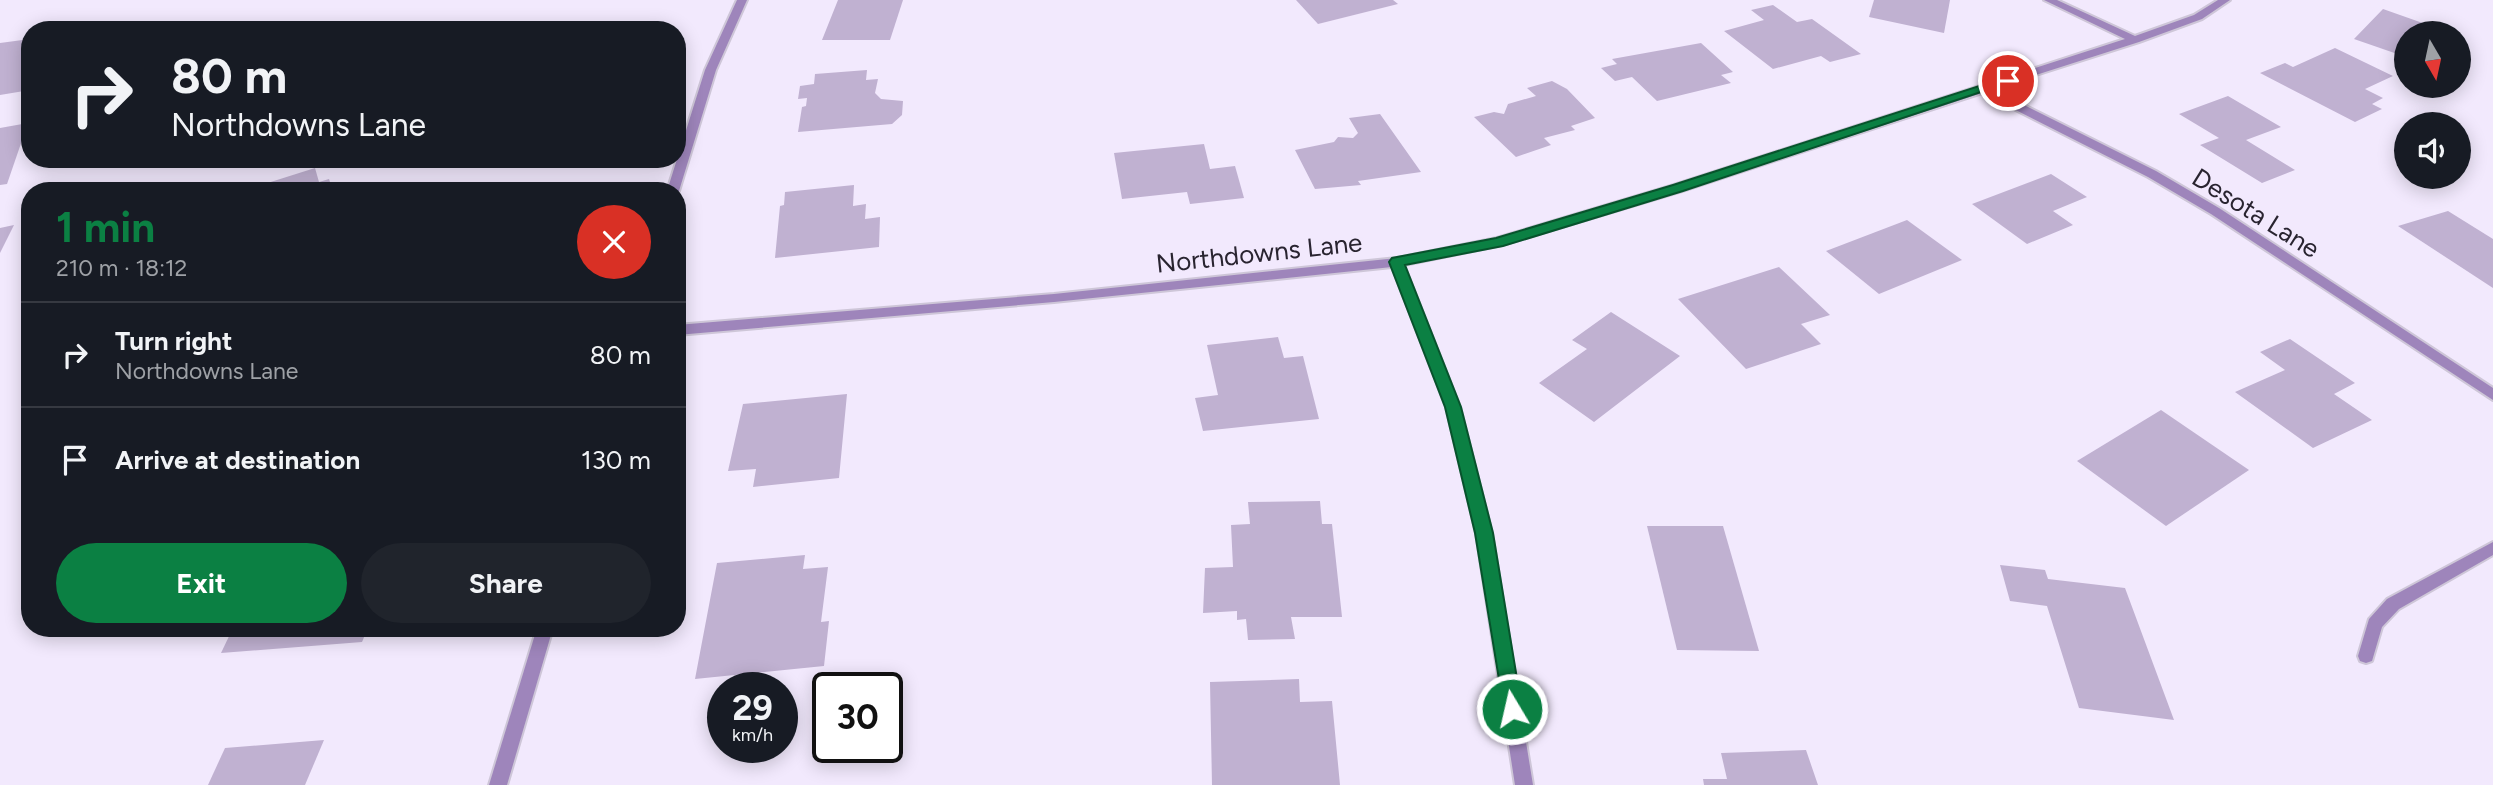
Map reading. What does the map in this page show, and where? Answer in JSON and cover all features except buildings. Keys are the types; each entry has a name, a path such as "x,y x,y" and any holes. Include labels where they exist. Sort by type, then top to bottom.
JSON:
{"street":[{"path":"686,129 718,45 741,0"},
{"path":"2049,0 2135,40"},
{"name":"Northdowns Lane","path":"686,329 1054,298 1397,262 1498,242 1678,188 2135,40 2198,17 2225,0"},
{"name":"Desota Lane","path":"1983,89 2152,174 2215,211 2493,395"},
{"path":"1397,262 1453,407 1481,520 1524,785"},
{"path":"2366,656 2375,624 2393,604 2493,548"},
{"path":"498,785 542,637"}],"route":[{"path":"1512,709 1484,533 1453,407 1397,262 1498,242 1678,188 2008,81"}]}
